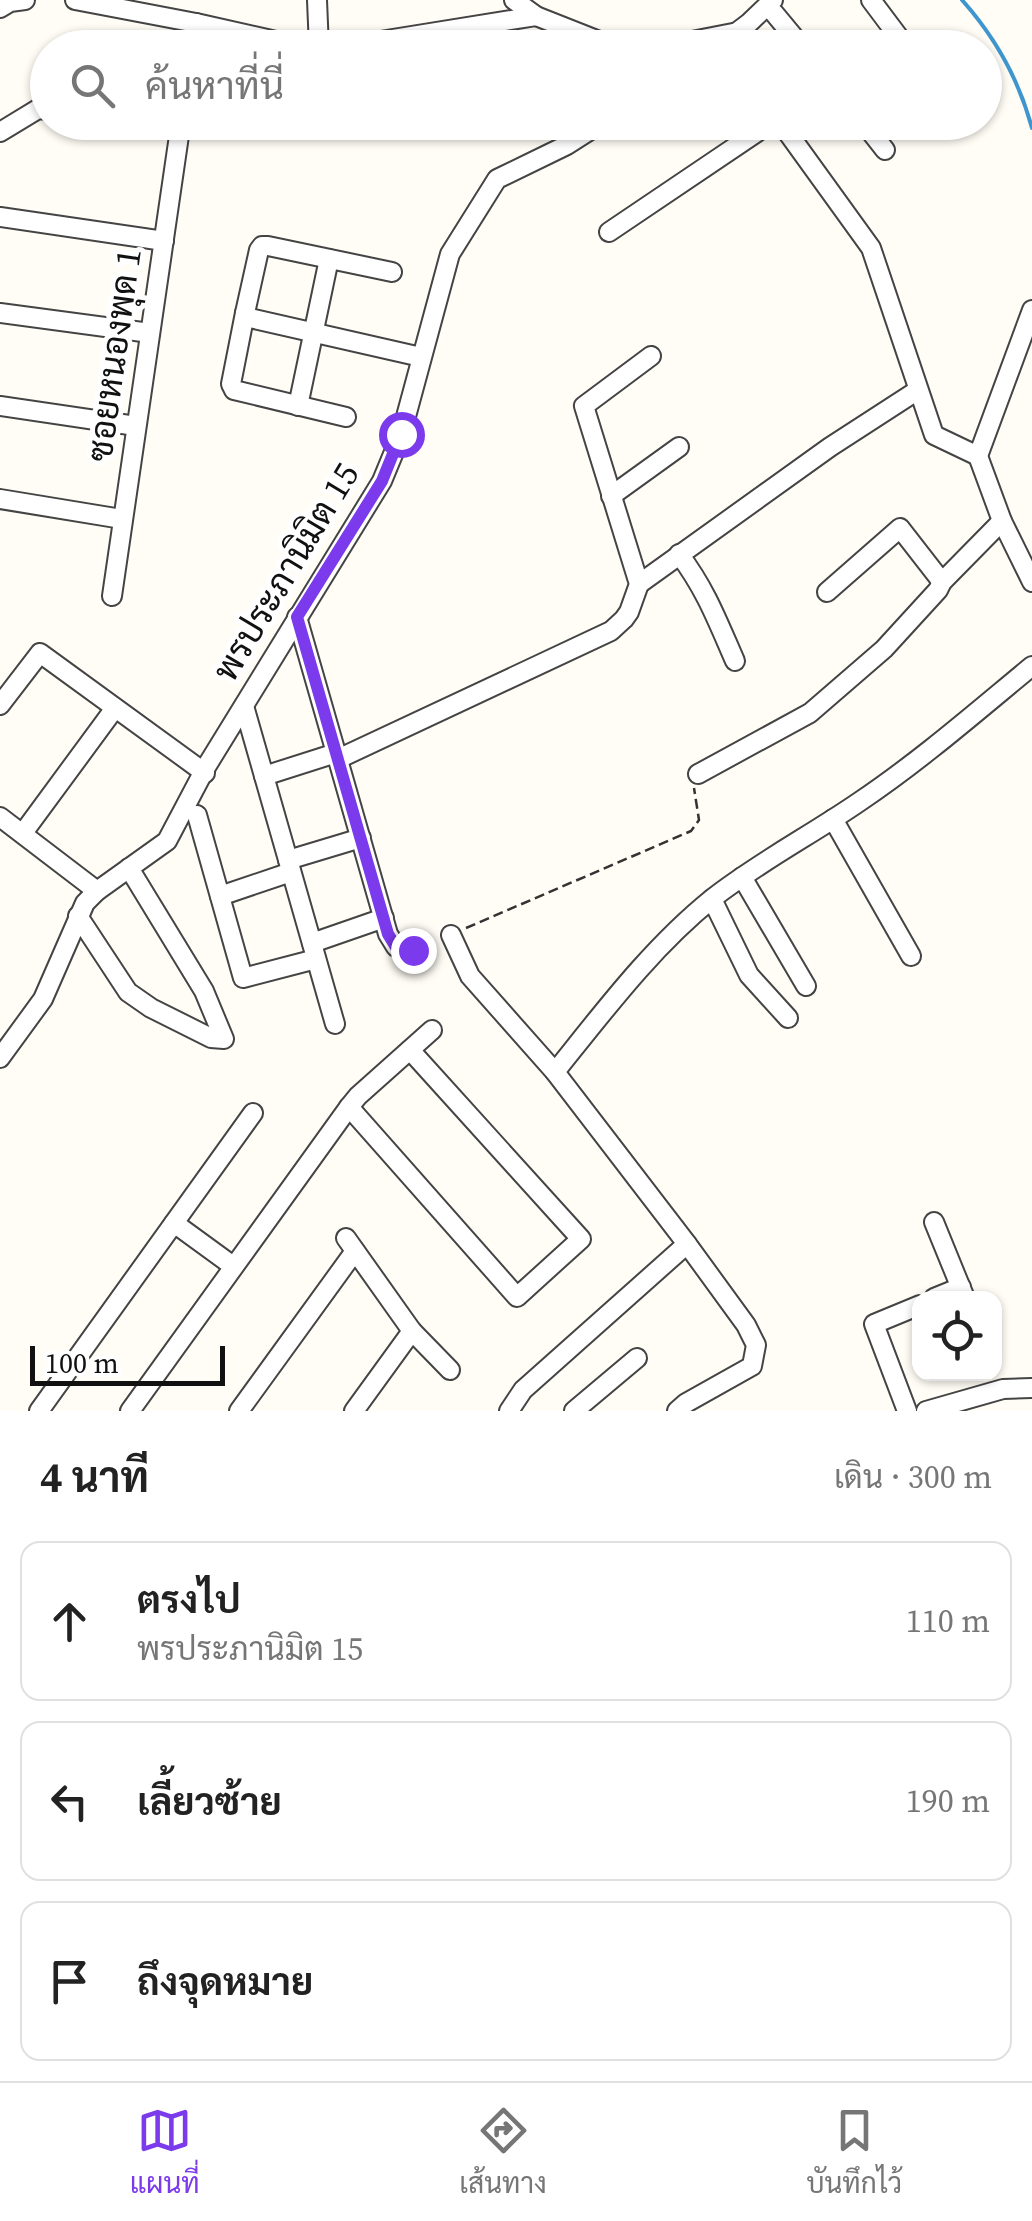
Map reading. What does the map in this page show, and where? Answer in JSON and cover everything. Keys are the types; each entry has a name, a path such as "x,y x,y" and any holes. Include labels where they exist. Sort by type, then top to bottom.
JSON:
{"street":[{"path":"0,8 24,0"},
{"path":"75,0 128,5 227,30"},
{"path":"318,0 319,30"},
{"path":"514,0 536,16 571,30"},
{"path":"871,0 888,30"},
{"path":"750,30 773,6 790,30"},
{"path":"449,30 536,16"},
{"path":"195,30 196,23"},
{"path":"0,132 30,114"},
{"name":"ซอยหนองพุด 1","path":"112,596 179,140"},
{"name":"พรประภานิมิต 15","path":"0,1058 43,998 85,903 167,841 206,766 382,481 401,434 450,254 497,179 576,140"},
{"path":"609,232 759,140"},
{"path":"795,140 871,248 934,436 978,456"},
{"path":"876,140 884,150"},
{"path":"0,217 164,242"},
{"path":"346,417 232,388 260,248 268,246 392,272"},
{"path":"298,406 329,259"},
{"path":"1032,310 978,456 1002,521 1032,582"},
{"path":"0,313 150,334"},
{"path":"245,314 421,357"},
{"path":"264,776 337,756 611,631 624,620 638,584 584,406 651,356"},
{"path":"638,584 830,447 918,390"},
{"path":"0,406 136,426"},
{"path":"611,496 679,448"},
{"path":"0,499 122,520"},
{"path":"698,774 810,713 884,648 1002,521"},
{"path":"827,592 900,528 942,582"},
{"path":"679,554 706,593 735,661"},
{"path":"297,617 384,918 394,944 408,950"},
{"path":"0,706 40,653 205,773"},
{"path":"555,1072 655,953 712,899 905,770 1032,666"},
{"path":"244,706 335,1024"},
{"path":"23,833 114,708"},
{"path":"197,815 243,978 384,918"},
{"path":"0,817 98,891"},
{"path":"833,819 911,956"},
{"path":"220,896 360,838"},
{"path":"78,916 128,992 211,1038 224,1039 204,992 129,868"},
{"path":"742,876 806,986"},
{"path":"712,899 749,975 788,1018"},
{"path":"451,935 470,976 555,1072 687,1244 746,1325 756,1345 752,1366 678,1411"},
{"path":"130,1411 348,1107 432,1030"},
{"path":"348,1107 518,1297 580,1239 410,1050"},
{"path":"39,1411 253,1113"},
{"path":"934,1222 962,1291"},
{"path":"174,1223 233,1266"},
{"path":"239,1411 350,1244 412,1330 450,1370"},
{"path":"509,1411 523,1390 687,1244"},
{"path":"907,1411 874,1324 912,1307"},
{"path":"354,1411 412,1330"},
{"path":"574,1411 637,1358"},
{"path":"999,1381 1003,1389"},
{"path":"926,1411 1003,1389 1032,1388"}],"path":[{"path":"451,935 691,831 699,820 694,786 698,774"}],"waterway":[{"path":"962,0 986,30"},
{"path":"1002,55 1032,128"}],"route":[{"path":"401,434 382,481 297,617 388,934 396,947 413,950"}]}
